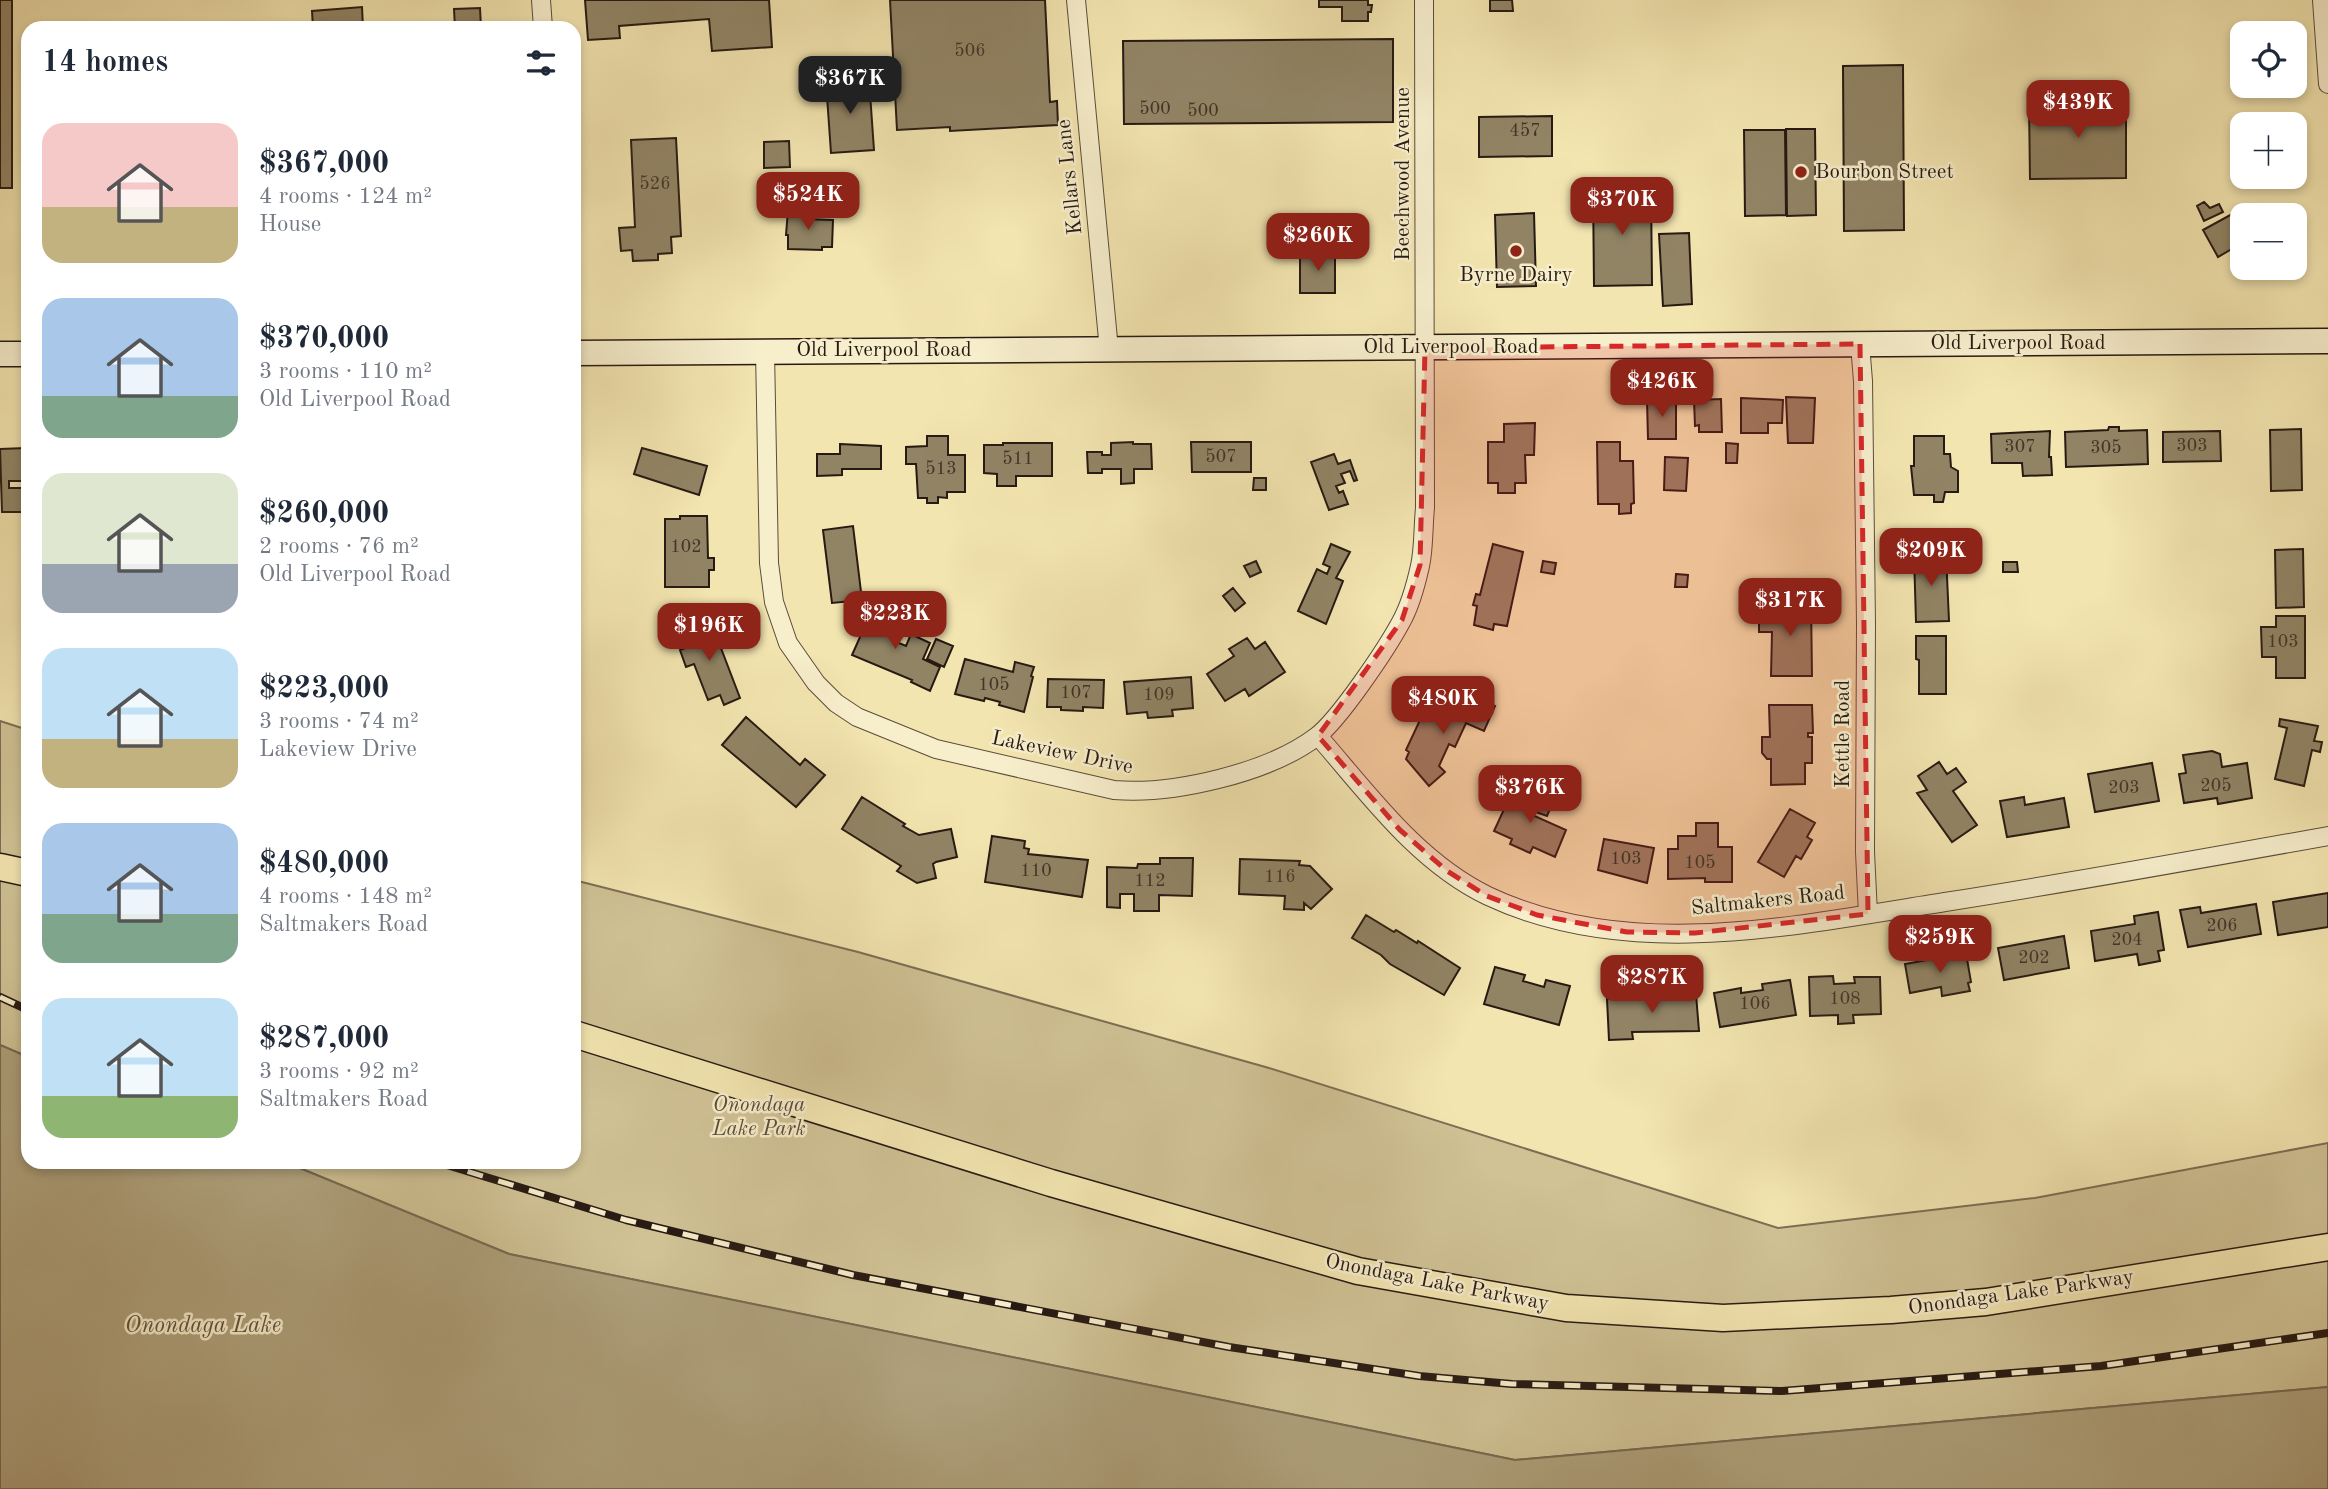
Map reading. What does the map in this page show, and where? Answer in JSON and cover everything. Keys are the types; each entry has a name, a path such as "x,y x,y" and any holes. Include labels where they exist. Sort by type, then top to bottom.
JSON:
{"main road":[{"name":"Old Liverpool Road","path":"581,353 2328,341"},
{"path":"0,354 21,354"},
{"path":"0,867 21,872"},
{"name":"Onondaga Lake Parkway","path":"581,1036 1051,1183 1358,1271 1566,1308 1723,1318 1905,1309 1986,1302 2328,1247"}],"street":[{"path":"541,0 542,21"},
{"name":"Kellars Lane","path":"1076,0 1109,350"},
{"name":"Beechwood Avenue","path":"1424,0 1425,348"},
{"path":"2322,0 2328,84"},
{"name":"Kettle Road","path":"1860,344 1865,516 1865,852 1868,914"},
{"name":"Lakeview Drive","path":"765,351 769,563 774,602 788,643 816,683 836,703 857,717 936,749 1114,790 1136,792 1181,787 1217,779 1295,750 1318,736 1368,672 1402,620 1420,565 1425,508 1425,348"},
{"name":"Saltmakers Road","path":"1318,736 1400,830 1447,871 1487,895 1537,915 1627,932 1695,933 1769,927 1868,914 2025,890 2328,836"}],"highlighted area":[{"path":"1860,344 1868,914 1695,933 1627,932 1537,915 1487,896 1447,871 1400,830 1318,736 1402,620 1420,565 1425,348"}],"green space":[{"path":"0,721 21,728 21,1054 0,1045"},
{"name":"Onondaga Lake Park","path":"581,882 858,952 1269,1068 1778,1228 2035,1198 2328,1143 2328,1387 1515,1460 509,1254 302,1169 581,1169"}],"water":[{"name":"Onondaga Lake","path":"0,1045 21,1054 21,1169 302,1169 509,1254 1515,1460 2328,1387 2328,1489 0,1489"}],"building":[{"path":"0,0 12,0 12,188 0,188"},
{"path":"585,0 769,0 772,47 712,51 709,19 619,26 620,38 588,40"},
{"path":"890,0 1045,0 1050,102 1057,101 1058,125 950,131 950,127 897,130"},
{"path":"1319,0 1368,0 1368,5 1372,5 1371,12 1368,12 1368,21 1342,21 1342,7 1319,7"},
{"path":"1490,0 1512,0 1513,11 1490,11"},
{"path":"362,7 363,21 313,21 312,11"},
{"path":"480,8 481,21 455,21 454,9"},
{"path":"1393,39 1393,122 1124,124 1123,41"},
{"path":"1903,65 1904,230 1844,231 1843,66"},
{"path":"869,79 874,150 831,153 826,82"},
{"path":"2126,101 2126,178 2030,179 2029,102"},
{"path":"1552,116 1552,156 1479,157 1479,117"},
{"name":"Bourbon Street","path":"1786,129 1815,129 1816,215 1787,216"},
{"path":"1744,130 1785,130 1786,215 1745,216"},
{"path":"676,138 681,236 671,237 672,253 658,254 658,260 633,261 632,250 621,251 619,228 635,227 631,140"},
{"path":"789,141 790,167 764,168 764,142"},
{"path":"1593,188 1651,188 1652,285 1594,286"},
{"path":"2204,202 2210,208 2219,204 2223,212 2204,221 2197,206"},
{"path":"788,210 803,211 803,219 833,220 832,247 822,247 822,250 788,249"},
{"name":"Byrne Dairy","path":"1534,213 1536,286 1497,287 1495,215"},
{"path":"2230,215 2230,250 2218,257 2203,230"},
{"path":"1351,219 1351,235 1335,253 1274,254 1274,220"},
{"path":"1689,233 1692,304 1663,306 1659,234"},
{"path":"1300,253 1335,253 1335,293 1300,293"},
{"path":"1786,397 1815,398 1813,443 1788,443"},
{"path":"1741,398 1783,400 1782,423 1768,423 1768,433 1741,433"},
{"path":"1676,399 1676,439 1648,439 1647,400"},
{"path":"1721,399 1722,432 1699,432 1699,425 1695,426 1694,400"},
{"path":"1535,423 1534,455 1525,455 1526,483 1515,483 1515,493 1498,493 1498,483 1488,483 1488,442 1504,442 1504,424"},
{"path":"2109,427 2119,427 2119,431 2147,430 2148,464 2066,467 2065,432 2108,430"},
{"path":"2301,429 2302,490 2271,491 2270,430"},
{"path":"2050,431 2049,457 2052,475 2023,476 2022,463 1992,463 1991,434"},
{"path":"2220,431 2221,461 2163,462 2163,432"},
{"path":"927,436 948,436 948,455 965,455 965,492 947,492 947,498 938,497 938,503 927,503 927,498 918,498 916,464 906,464 906,447 927,446"},
{"path":"1914,436 1944,436 1944,454 1950,454 1951,467 1958,471 1958,492 1945,492 1943,502 1934,502 1934,495 1914,495 1911,466 1914,466"},
{"path":"1191,442 1251,442 1251,472 1192,472"},
{"path":"1597,442 1620,442 1620,461 1633,461 1634,503 1631,504 1631,513 1619,514 1619,504 1598,504"},
{"path":"1052,443 1052,476 1016,476 1016,486 997,486 997,474 984,473 984,445"},
{"path":"1111,443 1151,444 1152,469 1134,469 1134,483 1121,484 1121,469 1102,469 1102,473 1088,473 1087,452 1111,455"},
{"path":"1726,443 1738,444 1737,463 1726,463"},
{"path":"840,444 881,446 881,469 842,469 842,475 817,476 817,454 840,454"},
{"path":"21,448 21,481 9,481 9,488 21,488 21,512 2,512 0,449"},
{"path":"642,448 707,466 699,495 634,474"},
{"path":"1334,454 1338,464 1350,460 1357,480 1354,481 1350,471 1341,474 1345,483 1336,486 1339,493 1343,491 1348,504 1329,510 1311,462"},
{"path":"1665,457 1688,458 1686,491 1664,490"},
{"path":"1254,478 1266,478 1266,490 1253,490"},
{"path":"680,516 707,516 708,558 714,558 714,570 709,570 709,587 665,587 665,519 680,519"},
{"path":"853,526 862,600 832,603 823,530"},
{"path":"1331,544 1350,552 1336,578 1343,581 1326,624 1298,611 1317,569 1327,574 1330,567 1323,564"},
{"path":"1493,544 1523,552 1507,626 1494,624 1493,630 1474,625 1477,606 1473,605 1476,594 1480,595"},
{"path":"2303,549 2304,607 2276,608 2275,550"},
{"path":"1946,554 1949,621 1916,622 1914,555"},
{"path":"1256,561 1261,572 1250,577 1244,566"},
{"path":"1543,561 1556,563 1554,574 1541,572"},
{"path":"2003,562 2017,562 2018,572 2003,572"},
{"path":"1676,574 1688,575 1687,587 1675,587"},
{"path":"1233,588 1245,603 1235,611 1223,596"},
{"path":"1772,600 1811,600 1812,676 1771,676 1772,632 1759,632 1759,621 1772,620"},
{"path":"872,610 902,623 894,641 906,646 911,634 930,643 923,659 940,667 930,691 911,682 912,680 852,655"},
{"path":"2276,616 2305,616 2305,678 2276,678 2276,657 2262,657 2261,627 2276,627"},
{"path":"711,622 740,698 724,705 720,695 708,700 694,664 686,667 680,650 688,647 682,633"},
{"path":"1916,636 1946,636 1946,694 1919,694"},
{"path":"1247,638 1255,649 1265,642 1285,672 1249,696 1245,689 1225,701 1207,674 1234,656 1229,649"},
{"path":"936,639 953,646 944,667 927,659"},
{"path":"965,659 1013,672 1015,662 1034,667 1024,712 985,698 984,701 955,694"},
{"path":"1191,677 1193,708 1172,710 1173,716 1148,718 1147,712 1127,714 1124,682"},
{"path":"1048,679 1104,680 1103,708 1083,707 1083,711 1047,707"},
{"path":"1471,695 1495,706 1484,731 1466,723 1455,747 1449,744 1439,766 1445,772 1429,786 1406,759 1409,752 1406,750 1427,705 1459,720"},
{"path":"1769,705 1812,705 1813,733 1808,733 1808,737 1812,737 1812,763 1805,763 1805,784 1771,785 1771,759 1767,759 1762,753 1762,737 1770,737"},
{"path":"746,717 800,765 805,759 825,775 796,807 722,745"},
{"path":"2280,719 2318,726 2314,741 2322,742 2320,752 2312,750 2304,786 2275,779 2287,728 2279,726"},
{"path":"2212,751 2220,754 2222,767 2247,763 2252,798 2218,804 2217,798 2184,803 2179,774 2186,773 2183,755"},
{"path":"1939,762 1947,774 1956,768 1966,782 1953,791 1977,825 1952,842 1917,793 1927,790 1918,776"},
{"path":"2152,763 2159,801 2095,812 2088,774"},
{"path":"1518,789 1537,797 1537,801 1538,799 1552,804 1547,816 1533,811 1533,808 1530,814 1566,830 1555,857 1533,847 1530,853 1510,844 1512,839 1494,831 1506,805 1510,806"},
{"path":"862,797 919,835 951,829 957,857 936,862 933,864 936,878 917,883 897,871 901,866 842,829"},
{"path":"2024,797 2025,805 2064,798 2069,827 2007,837 2000,801"},
{"path":"1790,809 1815,823 1807,837 1812,840 1801,859 1796,856 1784,877 1758,862"},
{"path":"1696,823 1718,823 1718,847 1732,847 1732,882 1705,882 1705,878 1668,879 1668,849 1678,849 1678,836 1696,836"},
{"path":"992,836 1025,841 1024,848 1029,849 1028,854 1088,860 1082,897 985,882"},
{"path":"1604,839 1654,848 1647,883 1598,870"},
{"path":"1160,858 1193,858 1192,896 1159,895 1159,911 1134,911 1134,894 1120,894 1120,908 1107,907 1107,867 1137,868 1138,864 1160,864"},
{"path":"1240,859 1300,861 1299,865 1310,866 1332,889 1311,909 1304,903 1304,910 1284,909 1285,896 1239,894"},
{"path":"2328,893 2328,927 2278,935 2273,902"},
{"path":"2256,904 2261,934 2188,947 2180,910 2200,907 2201,913"},
{"path":"2158,912 2164,950 2158,951 2160,961 2139,965 2137,954 2095,961 2091,931 2135,924 2134,916"},
{"path":"1366,915 1394,932 1396,930 1417,943 1418,941 1460,968 1444,995 1352,938"},
{"path":"2064,936 2069,968 2004,980 1998,948"},
{"path":"1966,953 1970,991 1942,996 1941,987 1910,993 1905,964"},
{"path":"1495,967 1525,975 1523,981 1544,987 1546,980 1570,986 1559,1025 1484,1004"},
{"path":"1833,976 1834,984 1855,983 1854,977 1880,977 1881,1014 1853,1015 1854,1023 1838,1024 1838,1015 1810,1016 1809,977"},
{"path":"1790,980 1796,1015 1720,1027 1714,993 1741,988 1741,993 1763,990 1762,984"},
{"path":"1696,994 1699,1031 1632,1032 1633,1039 1609,1040 1607,999"}],"railway":[{"path":"0,997 21,1007"},
{"path":"460,1169 626,1220 853,1275 1229,1347 1419,1376 1512,1384 1782,1391 2101,1366 2328,1333"}],"place":[{"name":"Bourbon Street","path":"1801,172"},
{"name":"Byrne Dairy","path":"1516,251"}]}
